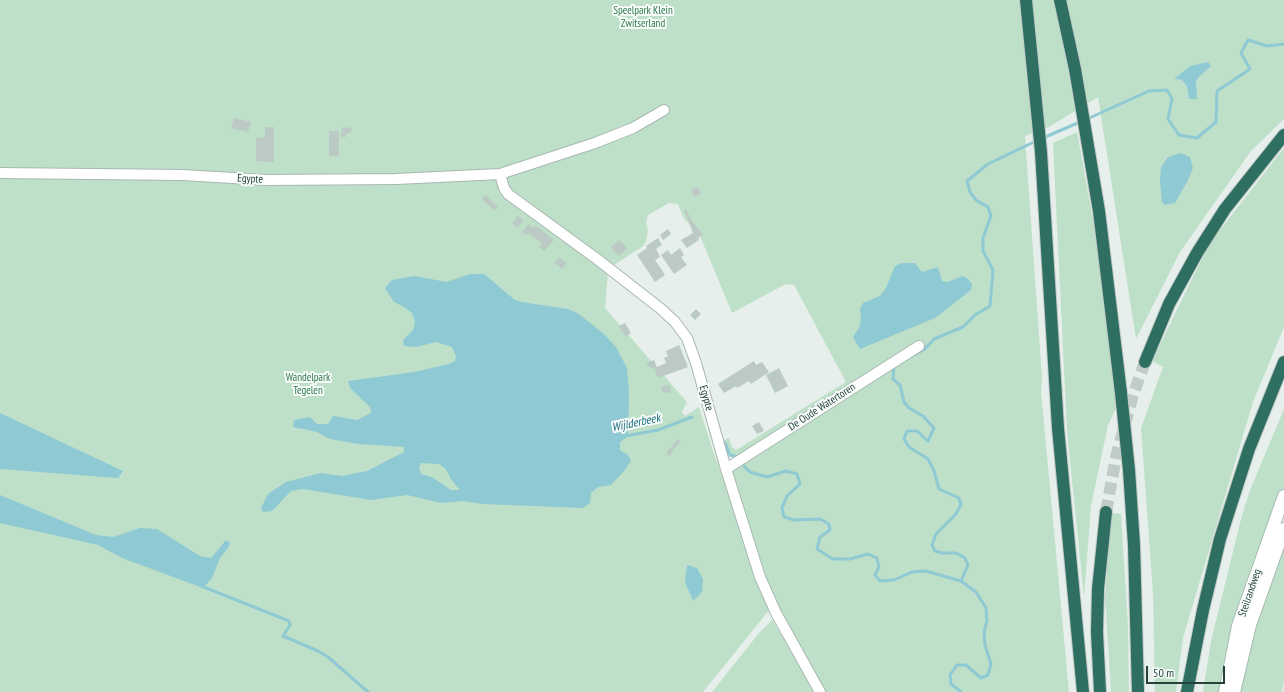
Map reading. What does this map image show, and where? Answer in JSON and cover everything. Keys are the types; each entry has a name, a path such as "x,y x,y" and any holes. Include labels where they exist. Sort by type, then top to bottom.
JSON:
{"highway":[{"path":"1026,0 1037,99 1056,398 1083,692"},
{"path":"1060,0 1075,69 1086,132 1104,249 1121,393 1134,545 1138,692"},
{"path":"1145,362 1169,304 1197,253 1225,209 1284,135"},
{"path":"1187,692 1198,630 1220,539 1252,442 1284,362"},
{"path":"1100,692 1097,632 1098,589 1106,512"}],"main road":[{"name":"Steilrandweg","path":"1225,692 1238,626 1284,496"},
{"name":"Steilrandweg","path":"1234,692 1250,625 1284,529"}],"street":[{"name":"Egypte","path":"0,174 182,175 267,180 396,179 500,174 602,140 633,128 664,110"},
{"name":"Egypte","path":"500,174 508,194 597,259 661,309 675,322 687,338 696,364 726,469 765,589 820,692"},
{"name":"De Oude Watertoren","path":"726,469 919,346"}],"green space":[{"name":"Wandelpark Tegelen","path":"0,0 1284,0 1284,119 1251,151 1180,252 1136,339 1098,97 1049,127 1025,136 1042,378 1041,391 1069,692 825,692 786,623 770,589 729,463 734,458 726,453 722,441 729,438 732,447 736,450 846,382 794,285 786,284 732,313 698,231 684,219 678,204 669,203 648,215 646,223 648,230 646,242 642,247 614,265 609,262 605,308 687,402 682,412 685,416 699,407 713,451 770,609 703,692 0,692","holes":["1211,66 1200,76 1189,98 1187,87 1182,80 1174,79"]},
{"path":"1077,132 1094,225 1117,406 1108,425 1091,506 1084,597 1067,431 1053,143"},
{"path":"1284,148 1284,327 1253,402 1183,638 1176,692 1155,692 1153,594 1141,428 1163,367 1152,361 1209,244"},
{"path":"1284,409 1284,492 1222,692 1203,692 1211,641 1241,519 1250,490"},
{"path":"1111,513 1121,514 1128,625 1129,692 1111,692 1105,596"},
{"path":"1284,535 1284,681 1282,692 1239,692 1252,634"},
{"path":"772,620 816,692 712,692 759,633"}],"water":[{"path":"1208,62 1211,66 1196,82 1197,99 1189,99 1187,87 1182,80 1174,79 1190,66"},
{"path":"1181,153 1190,157 1193,168 1175,203 1165,205 1162,202 1160,181 1161,167 1168,157"},
{"path":"902,263 915,263 922,272 938,267 942,281 947,282 963,276 972,284 971,290 935,318 860,349 853,337 860,326 860,309 863,303 880,296 886,288 895,266"},
{"path":"470,274 484,274 515,300 568,309 579,314 604,334 616,347 627,368 629,392 628,436 620,442 620,450 628,455 631,461 624,471 611,485 598,487 591,493 590,503 583,508 483,504 463,501 442,503 407,495 371,500 303,489 291,491 272,511 263,512 261,508 268,494 286,482 321,473 342,476 367,471 404,452 404,447 358,444 330,439 317,432 293,427 294,420 310,417 317,424 328,424 333,416 357,420 371,413 370,407 350,388 348,381 414,372 449,364 455,361 456,356 452,347 436,342 416,347 404,346 403,340 413,330 415,322 412,313 394,302 385,288 392,280 414,276 447,282","holes":["421,463 439,464 445,468 451,479 460,490 451,490 432,477 421,474 419,467"]},
{"path":"0,413 123,471 118,478 0,469"},
{"path":"0,495 96,535 113,537 140,528 157,529 200,556 211,558 226,540 230,543 220,558 212,578 203,588 122,558 98,545 0,523"},
{"path":"687,565 697,568 703,579 702,592 693,601 685,582"}],"building":[{"path":"234,118 251,122 248,132 231,128"},
{"path":"265,127 274,127 274,162 256,161 256,138 265,137"},
{"path":"342,127 352,128 351,133 347,133 346,137 341,137"},
{"path":"329,131 339,131 339,156 329,156"},
{"path":"698,187 701,193 695,197 691,190"},
{"path":"485,195 498,207 495,211 482,199"},
{"path":"686,209 692,221 703,235 698,238 699,240 687,248 681,240 693,233 684,210"},
{"path":"518,216 523,220 518,228 512,223"},
{"path":"528,224 533,228 535,225 554,240 544,251 539,247 542,243 529,233 527,235 522,232"},
{"path":"668,229 671,234 663,240 660,235"},
{"path":"658,238 662,245 656,249 660,257 655,260 665,275 655,282 637,255 647,248 646,246"},
{"path":"619,240 627,248 619,256 611,247"},
{"path":"680,248 684,255 681,257 687,265 674,274 661,255 668,250 671,255"},
{"path":"559,257 567,263 562,269 554,263"},
{"path":"696,309 701,314 695,320 690,315"},
{"path":"625,323 631,333 626,337 619,326"},
{"path":"679,345 688,367 658,378 654,368 652,369 646,363 654,360 657,367 666,363 664,358 668,356 666,351"},
{"path":"754,361 756,365 762,362 769,372 751,384 749,381 724,393 718,384"},
{"path":"779,368 788,386 775,393 766,375"},
{"path":"666,385 670,386 671,393 663,392 661,388"},
{"path":"759,422 764,431 757,434 752,426"},
{"path":"678,439 681,441 669,456 666,453"}],"waterway":[{"path":"1087,119 1149,91 1167,90 1172,99 1168,119 1179,135 1197,138 1216,122 1217,91 1250,69 1241,53 1248,40 1267,46 1284,44"},
{"path":"1043,138 1080,122"},
{"path":"912,356 925,349 934,339 963,327 975,315 990,306 993,270 983,251 983,238 991,216 988,207 976,200 970,192 967,181 988,164 1036,141"},
{"path":"894,367 893,379 900,385 904,402 909,408 923,416 934,428 928,441 917,431 907,431 904,439 909,447 928,459 934,471 939,489 959,498 961,505 955,515 936,534 932,545 935,551 942,553 956,553 965,558 968,565 961,581"},
{"name":"Wijlderbeek","path":"625,436 658,430 692,417"},
{"name":"Wijlderbeek","path":"725,443 730,455 738,457"},
{"name":"Wijlderbeek","path":"744,466 750,472 767,477 786,471 797,474 800,484 787,496 782,508 784,517 794,520 820,519 829,524 830,530 820,537 817,549 833,559 850,559 868,554 877,558 879,567 875,575 880,581 894,580 912,572 926,571 961,581 976,592 986,608 987,621 984,632 985,645 991,664 988,675 981,678 966,665 957,665 950,675 951,684 961,692"},
{"path":"201,586 289,621 290,625 283,636 318,651 328,657 368,692"}],"tunnel":[{"path":"1106,512 1116,457 1133,395 1145,362"}],"park label":[{"name":"Speelpark Klein Zwitserland","path":"643,17"}]}
